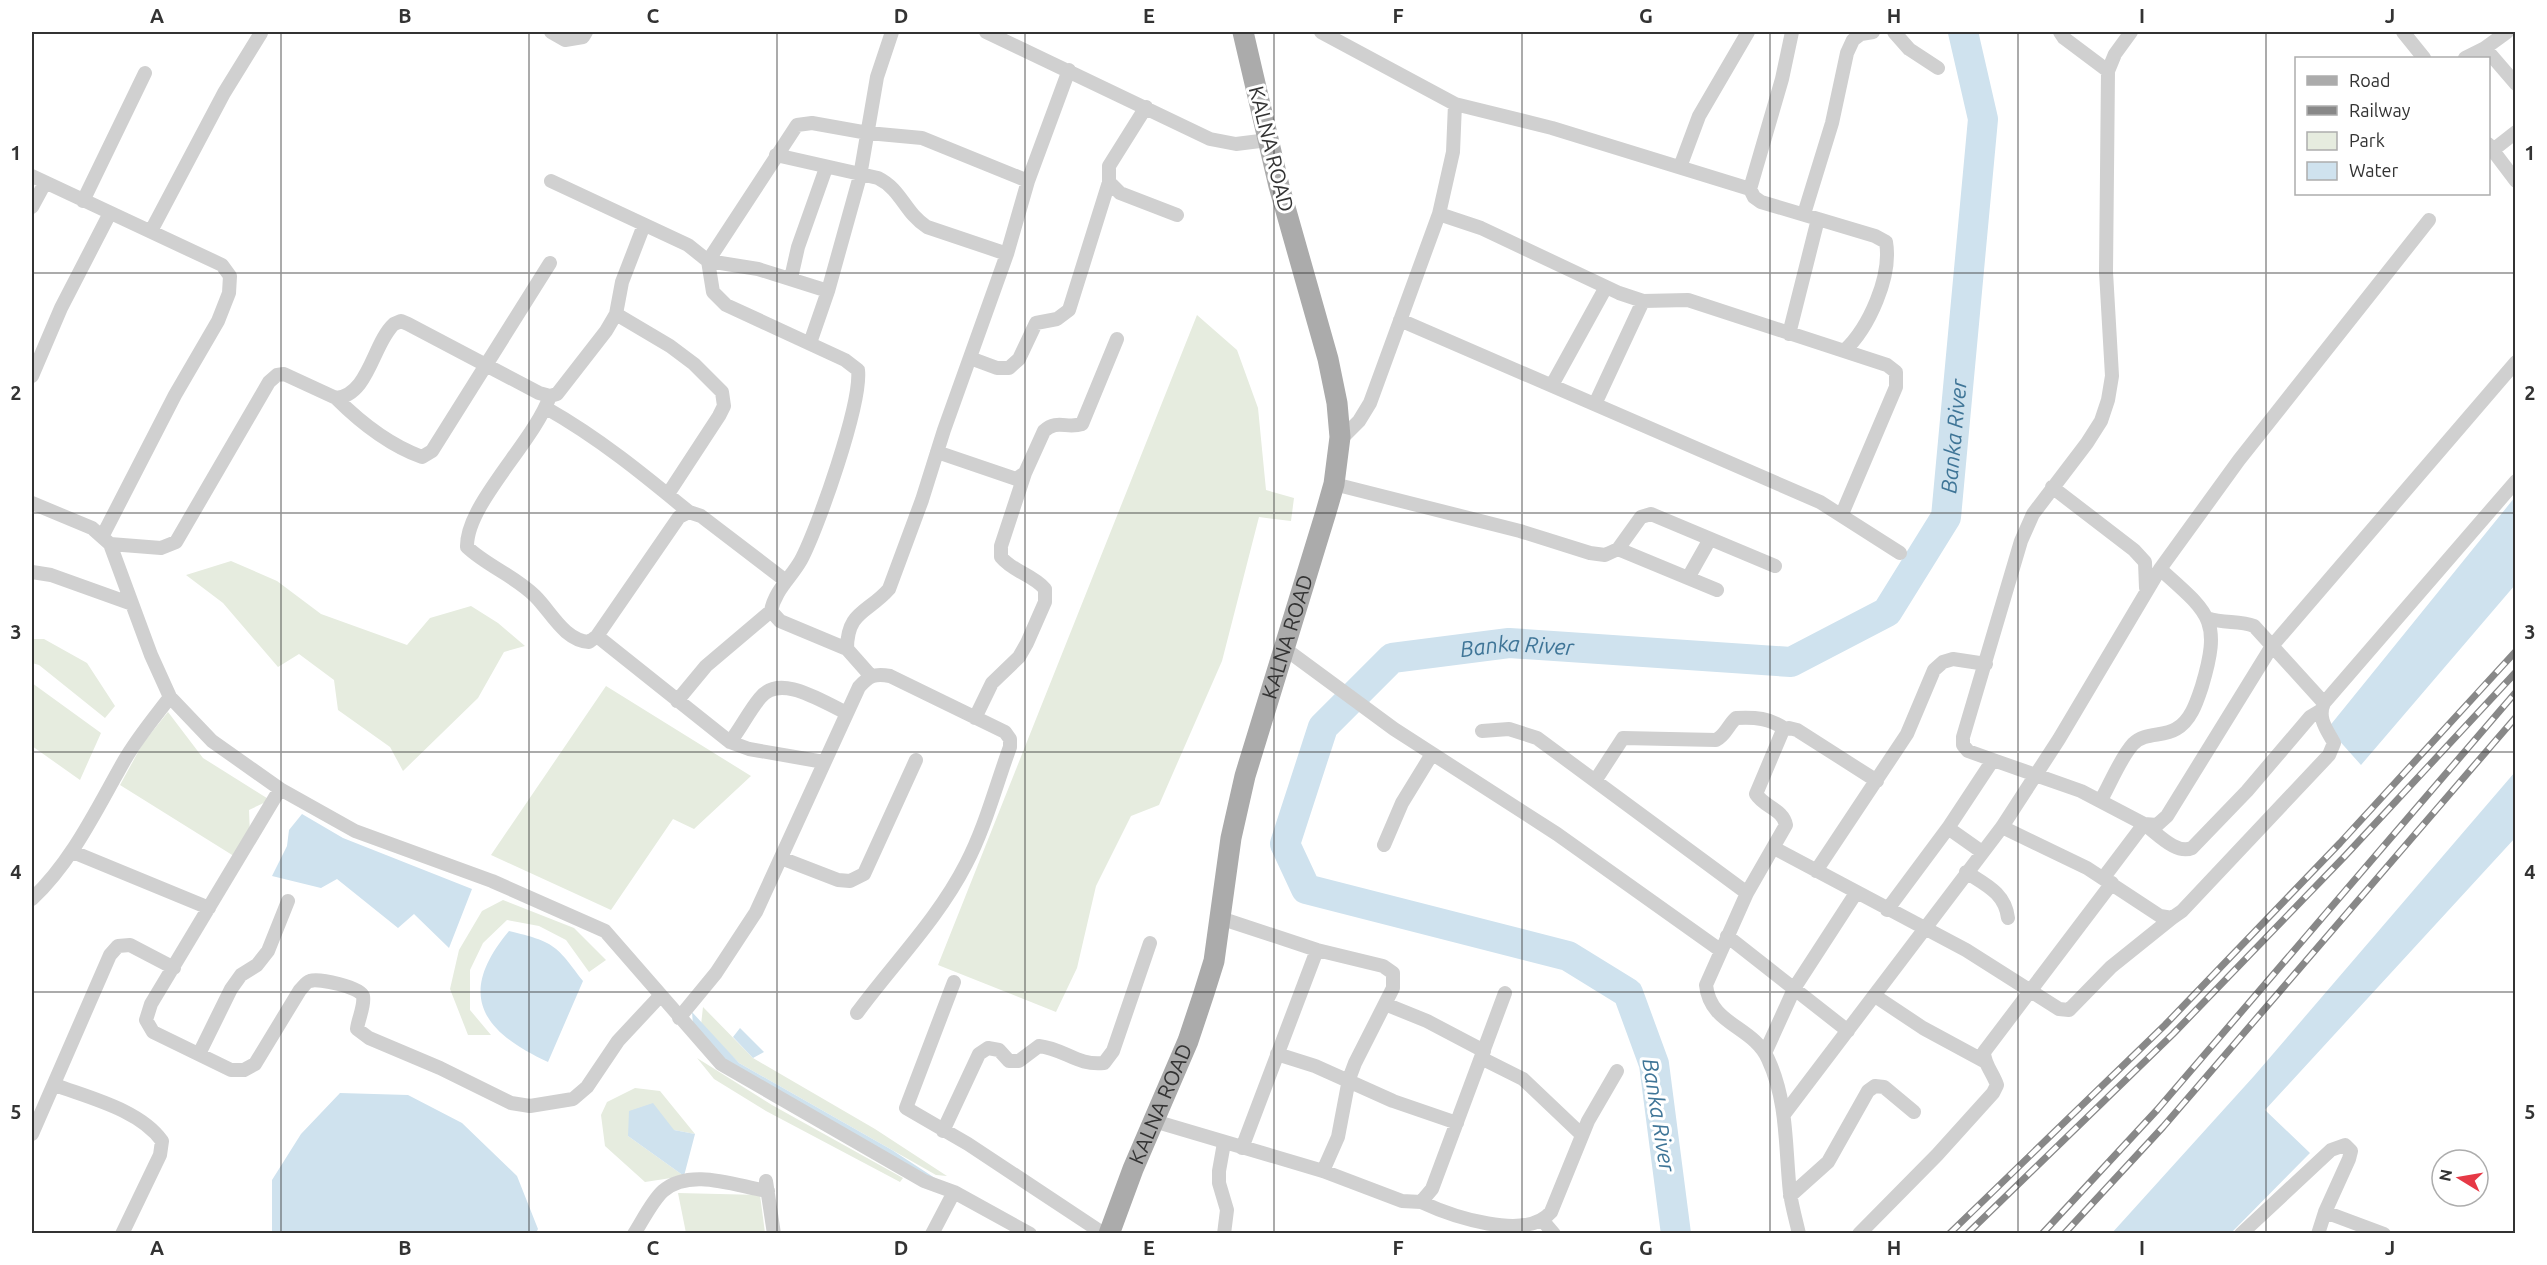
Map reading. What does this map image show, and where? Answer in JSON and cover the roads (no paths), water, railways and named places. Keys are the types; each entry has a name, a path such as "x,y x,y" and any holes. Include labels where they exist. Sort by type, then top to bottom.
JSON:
{"main road":[{"name":"KALNA ROAD","path":"1109,1233 1188,1041 1214,961 1231,838 1245,776 1334,484 1339,441 1337,403 1328,359 1268,140 1243,32"}],"street":[{"path":"551,32 565,40 583,37 586,32"},
{"path":"810,343 828,291 860,176 877,76 892,32"},
{"path":"986,32 1210,139 1236,144 1268,140"},
{"path":"1321,32 1455,104 1552,128 1750,189"},
{"path":"1680,167 1699,116 1748,32"},
{"path":"1792,32 1782,79 1750,189 1754,197 1761,202 1875,236 1886,242 1888,254 1879,294 1868,321 1856,340 1844,351"},
{"path":"1804,214 1832,123 1847,53 1853,40 1873,32"},
{"path":"1894,32 1904,44 1938,68"},
{"path":"2060,32 2064,38 2108,71"},
{"path":"2131,32 2115,54 2108,71 2106,273 2112,376 2108,400 2101,421 2033,514 2021,541 1963,745 1968,752 1996,760 2101,800 2144,824 2178,849 2185,851 2192,848 2247,791 2310,717 2322,707 2516,481"},
{"path":"2403,32 2423,57"},
{"path":"2467,57 2485,48 2507,32"},
{"path":"151,231 224,93 261,33"},
{"path":"2485,48 2514,78"},
{"path":"847,650 847,635 854,618 867,606 879,601 889,589 1007,254 1028,181 1069,70"},
{"path":"83,201 145,73"},
{"path":"1339,441 1359,420 1370,403 1439,214 1453,152 1455,104"},
{"path":"970,358 997,368 1009,368 1019,359 1036,323 1057,319 1069,310 1109,182 1109,166 1146,107"},
{"path":"677,701 706,666 771,611 774,598 801,561 846,434 859,379 858,370 853,365 726,304 714,291 708,261 796,125 812,123 868,133 922,138 1028,181"},
{"path":"2516,132 2491,147 2516,181"},
{"path":"776,155 860,176 878,178 892,186 915,219 927,227 1007,254"},
{"path":"791,278 798,247 826,168"},
{"path":"32,176 222,265 230,276 228,293 206,346 175,394 106,539 170,697 212,741 280,789 355,831 492,881 605,931 721,1064 924,1181 954,1192 1007,1227 1030,1233"},
{"path":"551,181 688,245 708,261 758,269 828,291"},
{"path":"1109,182 1120,193 1177,215"},
{"path":"32,207 45,183"},
{"path":"32,376 61,308 110,213"},
{"path":"1439,214 1480,228 1606,287 1643,301 1688,300 1887,365 1896,372 1896,387 1842,514"},
{"path":"1789,334 1818,219"},
{"path":"1785,1113 2002,826 2035,776 2160,569 2239,460 2429,220"},
{"path":"644,225 622,282 616,314 606,332 557,394 548,402 534,431 485,500 467,534 467,547 534,595 567,634 579,641 590,642 597,636 679,517 689,512"},
{"path":"32,503 65,515 106,539 161,548 176,542 269,382 277,375 290,375 336,398 370,429 422,457 432,452 550,263"},
{"path":"1552,386 1606,287"},
{"path":"1595,404 1643,301"},
{"path":"616,314 670,346 694,364 722,392 724,406 720,416 668,494"},
{"path":"1400,320 1842,514 1900,553"},
{"path":"336,398 345,397 356,389 390,327 401,321 485,364 548,402 689,512 701,516 786,581"},
{"path":"975,718 992,683 1018,657 1045,602 1046,588 1036,578 1008,566 1001,557 1001,546 1025,473 1044,431 1057,423 1074,427 1082,424 1117,339"},
{"path":"2144,824 2157,825 2168,816 2272,646 2516,362"},
{"path":"937,452 1005,477 1016,479 1025,473"},
{"path":"1334,484 1520,531 1590,553 1605,555 1618,549 1641,517 1651,514 1775,566"},
{"path":"2052,487 2134,550 2145,562 2146,590"},
{"path":"1688,578 1710,539"},
{"path":"1618,549 1717,590"},
{"path":"2101,800 2133,744 2145,736 2177,729 2188,719 2197,702 2212,652 2212,636 2207,618 2194,599 2160,569"},
{"path":"32,572 51,575 132,604"},
{"path":"771,611 780,621 847,650 870,675 890,676 1005,732 1010,739 1010,747 967,863 927,926 891,967 857,1013"},
{"path":"1774,849 1966,950 2059,1009 2069,1010 2111,967 2191,902 2333,750 2334,743 2322,707 2254,626 2245,623 2223,624 2207,618"},
{"path":"597,636 730,742 749,749 824,762"},
{"path":"1284,648 1319,671 1394,729 1557,834 1720,951"},
{"path":"1816,871 1877,781 1917,715 1934,670 1943,662 1953,659 1986,664"},
{"path":"679,1018 716,973 756,912 858,687 870,675"},
{"path":"730,742 760,697 772,688 793,689 847,713"},
{"path":"32,899 48,884 73,852 125,760 170,697"},
{"path":"1595,781 1623,738 1716,740 1723,736 1729,724 1736,718 1763,718 1785,729 1797,730 1877,781"},
{"path":"1482,731 1509,729 1537,738 1747,893"},
{"path":"1785,729 1756,791 1758,798 1780,813 1785,821 1783,834 1747,893 1706,984 1708,999 1716,1012 1765,1053 1777,1078 1785,1113 1790,1196 1799,1233"},
{"path":"1384,845 1402,803 1432,754"},
{"path":"781,858 838,880 850,881 864,874 916,760"},
{"path":"1887,910 1996,760"},
{"path":"280,789 151,1004 146,1020 153,1032 231,1070 244,1070 255,1064 300,990 308,981 319,980 354,988 361,993 363,998 357,1029 369,1038 440,1068 511,1103 530,1106 573,1099 587,1087 618,1041 660,996"},
{"path":"1984,1061 1984,1052 1989,1044 2032,991 2144,824"},
{"path":"2002,826 2108,880 2160,916 2172,918"},
{"path":"1948,828 1982,852"},
{"path":"73,852 209,908"},
{"path":"1966,872 2000,895 2007,905 2008,918"},
{"path":"1765,1053 1795,987 1856,893"},
{"path":"199,1054 231,989 241,975 257,965 268,951 288,901"},
{"path":"1220,918 1317,950 1383,966 1394,973 1393,988 1349,1079 1338,1137 1323,1171"},
{"path":"1727,936 1795,987 1848,1031"},
{"path":"943,1131 979,1054 988,1048 999,1050 1009,1061 1019,1061 1039,1046 1053,1047 1087,1065 1104,1063 1113,1051 1150,943"},
{"path":"32,1134 110,955 118,946 130,945 174,968"},
{"path":"1242,1149 1317,950"},
{"path":"954,982 906,1102 906,1108 911,1113 968,1144 1104,1233"},
{"path":"1421,1203 1432,1190 1505,993"},
{"path":"1858,1233 1937,1155 1993,1093 1996,1085 1994,1075 1984,1061 1923,1028 1875,996"},
{"path":"1385,1004 1427,1021 1523,1079 1582,1135"},
{"path":"1277,1054 1349,1079 1393,1101 1457,1123"},
{"path":"1154,1121 1242,1149 1323,1171 1402,1201 1421,1203 1475,1222 1530,1225 1543,1221 1551,1212 1582,1135 1617,1071"},
{"path":"55,1085 104,1104 152,1127 162,1141 160,1155 122,1233"},
{"path":"1790,1196 1814,1177 1828,1162 1869,1091 1875,1086 1884,1088 1914,1112"},
{"path":"1224,1143 1219,1177 1227,1210 1224,1233"},
{"path":"2241,1233 2331,1150 2345,1145 2351,1150 2349,1159 2318,1233"},
{"path":"634,1233 662,1192 676,1181 692,1178 767,1186 774,1233"},
{"path":"932,1233 954,1192"},
{"path":"2325,1212 2384,1233"},
{"path":"1543,1221 1554,1233"}],"water":[{"path":"2515,497 2515,585 2361,765 2328,728"},
{"path":"2515,772 2515,838 2265,1110 2310,1153 2231,1233 2112,1233 2254,1076"},
{"path":"302,814 343,838 472,889 449,948 414,914 398,928 337,879 321,888 272,876 287,846 289,830"},
{"path":"509,931 546,942 560,952 583,981 548,1062 506,1037 492,1023 484,1008 481,992 484,973 493,953"},
{"path":"692,1012 739,1063 892,1150 941,1182 933,1184 726,1063 693,1025"},
{"path":"740,1028 764,1052 753,1058 733,1037"},
{"path":"340,1093 408,1095 462,1123 517,1176 538,1229 536,1233 272,1233 272,1180 301,1134"},
{"path":"653,1103 674,1130 695,1134 684,1176 628,1136 629,1111"}],"waterway":[{"name":"Banka River","path":"1676,1234 1654,1064 1628,993 1568,956 1306,889 1285,844 1323,727 1392,658 1509,643 1791,662 1887,612 1946,517 1983,119 1963,32"}],"railway":[{"path":"1949,1234 2165,1025 2340,843 2516,651"},
{"path":"1967,1234 2173,1034 2345,856 2516,672"},
{"path":"2042,1234 2157,1110 2516,692"},
{"path":"2064,1234 2163,1127 2516,717"}]}
